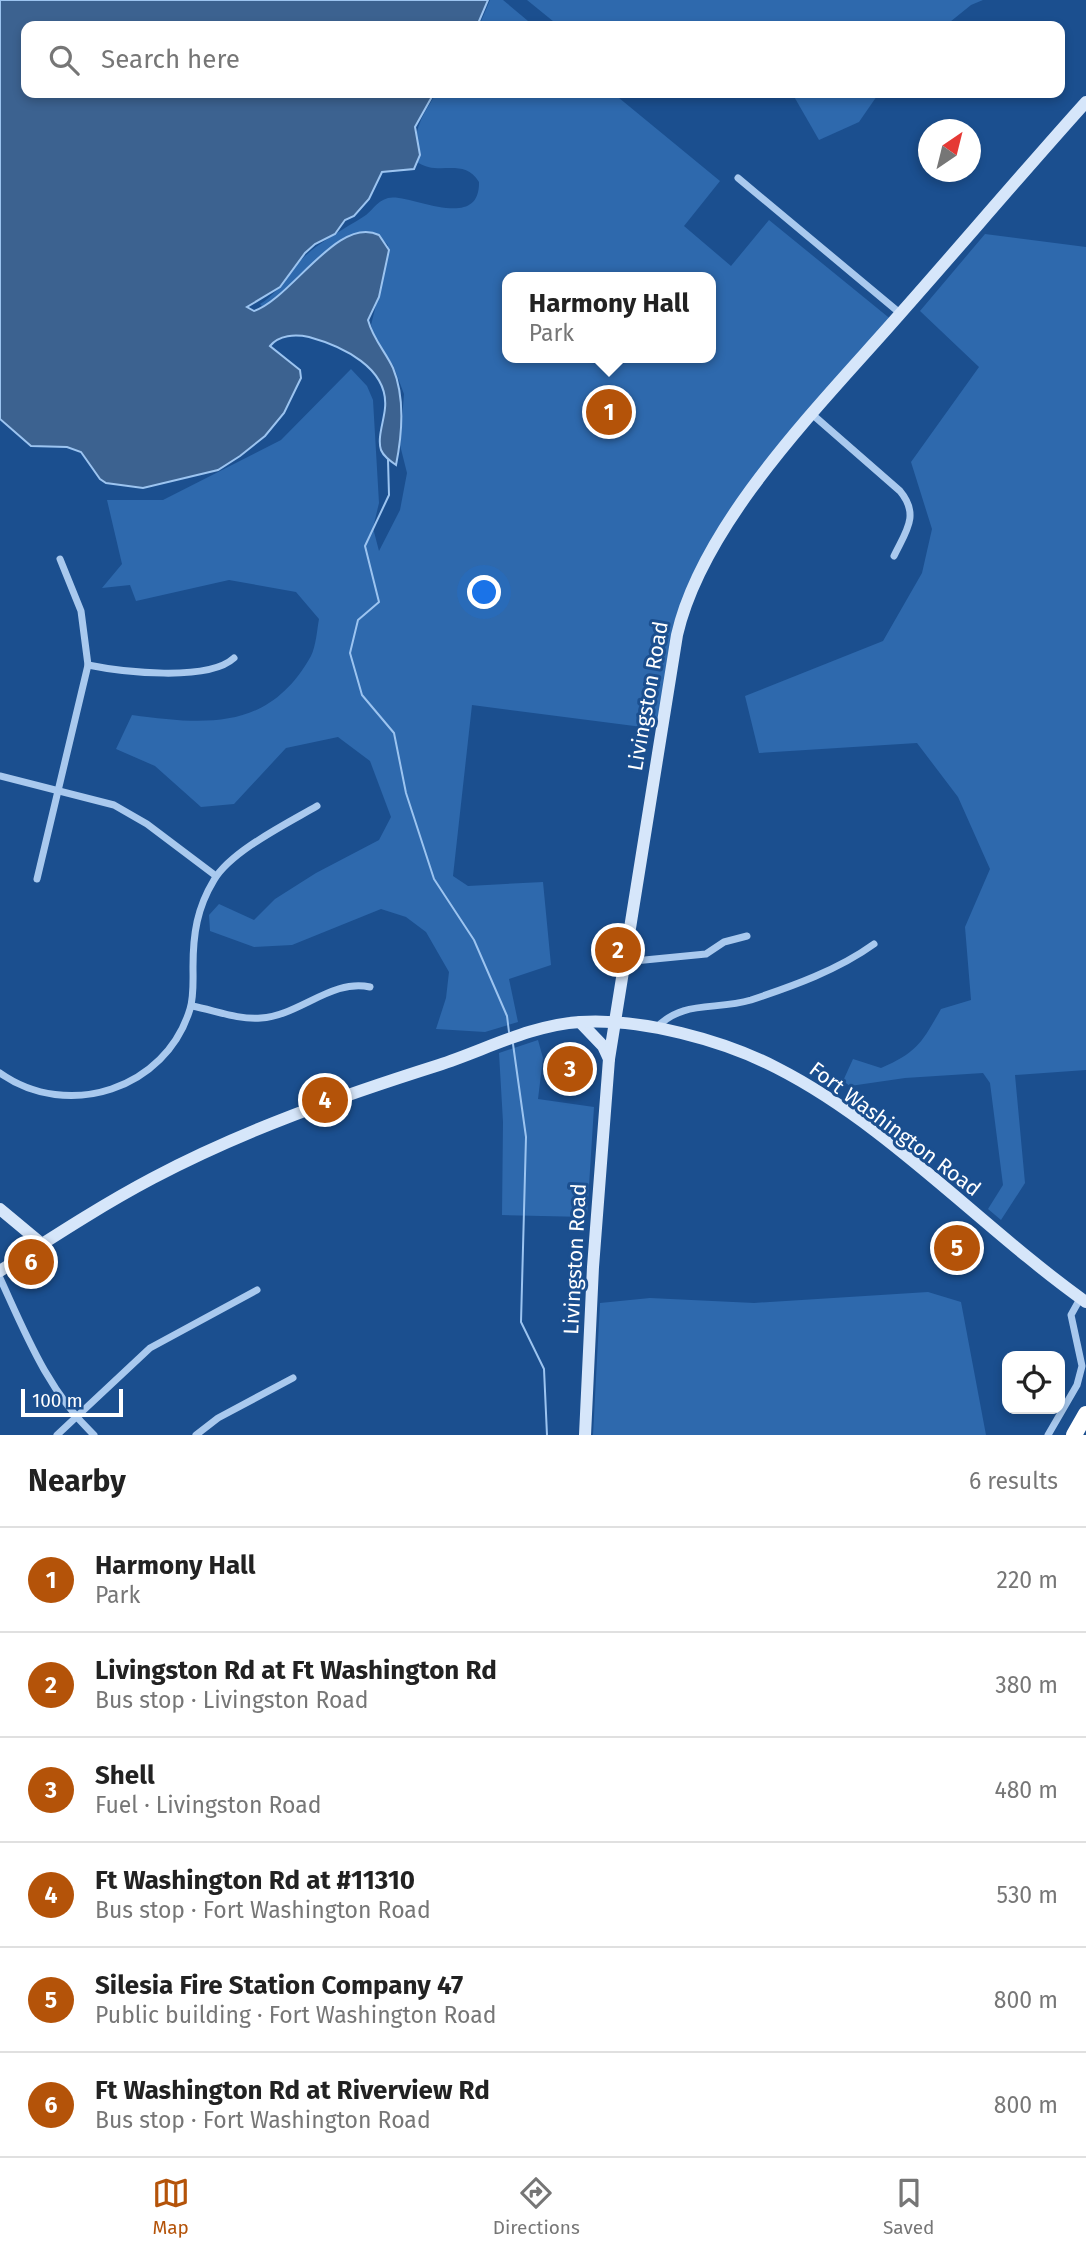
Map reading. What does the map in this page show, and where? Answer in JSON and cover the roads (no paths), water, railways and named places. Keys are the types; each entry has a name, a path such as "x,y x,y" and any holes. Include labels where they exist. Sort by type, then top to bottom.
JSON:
{"highway":[{"path":"1074,1435 1086,1414"}],"main road":[{"name":"Livingston Road","path":"584,1435 609,1059 677,635 685,603 699,569 722,532 813,415 1086,102"},
{"name":"Fort Washington Road","path":"0,1271 151,1179 260,1128 507,1040 580,1022 654,1029 736,1050 811,1087 862,1123 1084,1298"},
{"path":"580,1022 603,1046 609,1059"},
{"path":"0,1209 42,1244"}],"street":[{"path":"738,178 901,314"},
{"path":"813,415 900,491 909,503 912,519 894,556"},
{"path":"37,879 88,665 81,611 60,559"},
{"path":"88,665 175,672 220,667 234,657"},
{"path":"0,776 100,799 131,814 216,876"},
{"path":"0,1073 16,1084 47,1094 80,1097 113,1090 145,1073 162,1060 192,1006 196,920 216,876 254,845 317,806"},
{"path":"623,962 706,954 724,942 747,936"},
{"path":"654,1029 675,1012 748,1001 830,971 851,961 874,944"},
{"path":"192,1006 262,1018 293,1010 348,987 370,987"},
{"path":"0,1278 48,1380 75,1417 94,1435"},
{"path":"57,1435 150,1348 257,1290"},
{"path":"1048,1435 1080,1376 1081,1354 1072,1315 1084,1298"},
{"path":"196,1435 219,1418 293,1378"}],"waterway":[{"path":"388,460 389,495 365,546 379,602 358,620 350,653 362,695 394,733 406,793 434,879 474,940 507,1016 509,1032"},
{"path":"513,1044 526,1137 521,1322 544,1369 547,1435"}],"place":[{"name":"Harmony Hall","path":"609,412"},
{"name":"Livingston Rd at Ft Washington Rd","path":"618,950"},
{"name":"Shell","path":"570,1069"},
{"name":"Ft Washington Rd at #11310","path":"325,1100"},
{"name":"Silesia Fire Station Company 47","path":"957,1248"},
{"name":"Ft Washington Rd at Riverview Rd","path":"31,1262"}]}
